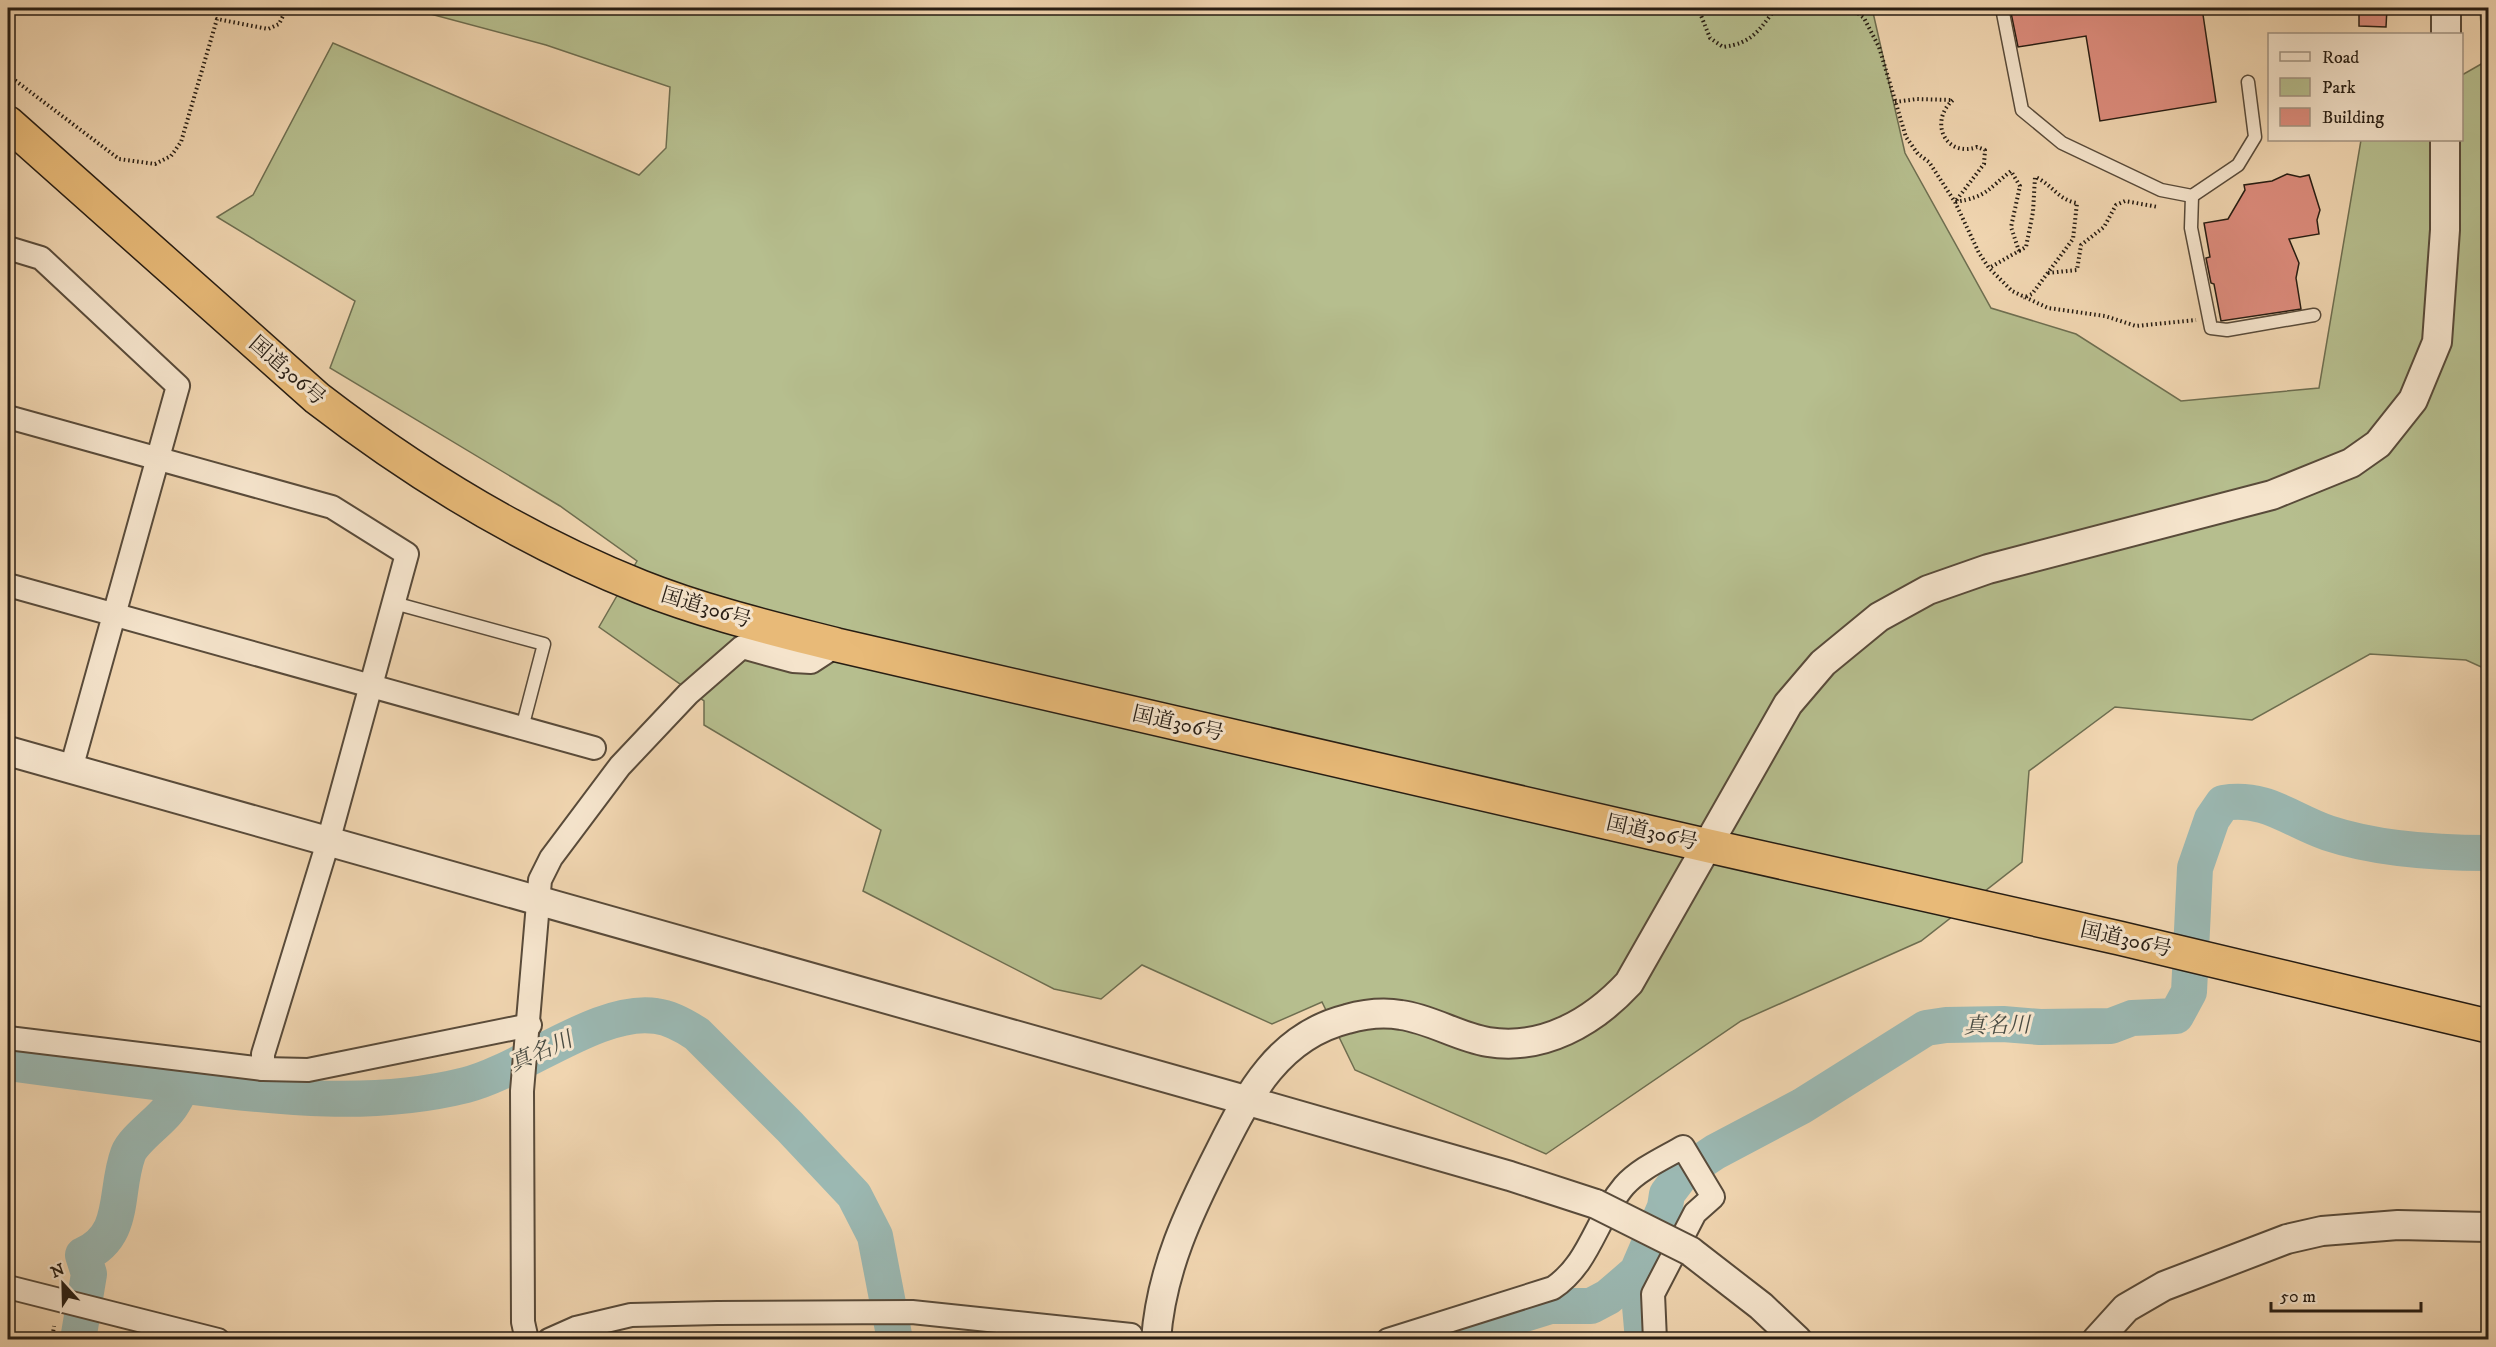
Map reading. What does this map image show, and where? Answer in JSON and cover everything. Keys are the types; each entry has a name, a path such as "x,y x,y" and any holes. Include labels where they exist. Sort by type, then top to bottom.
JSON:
{"highway":[{"name":"国道306号","path":"8,123 317,398 421,474 510,526 642,588 730,617 837,645 2119,938 2488,1026"}],"street":[{"path":"2446,8 2446,33"},
{"path":"549,1340 576,1328 631,1315 912,1312 1144,1337 1181,1232 1245,1100 1270,1066 1298,1040 1328,1024 1364,1014 1408,1016 1470,1037 1499,1042 1547,1038 1583,1022 1614,1000 1629,983 1788,704 1822,663 1879,617 1928,590 1988,569 2272,495 2351,463 2378,444 2413,400 2438,342 2445,230 2445,141"},
{"path":"8,248 41,258 178,386 71,769"},
{"path":"8,417 332,507 408,554 328,842 263,1054 263,1069"},
{"path":"8,585 594,748"},
{"path":"526,1340 523,1322 522,1091 529,1031 540,880 551,858 620,766 688,694 742,647 793,661 810,662 837,645"},
{"path":"8,751 1245,1100 1510,1176 1596,1204 1690,1251 1761,1306 1797,1340"},
{"path":"8,1038 263,1069 309,1070 529,1031"},
{"path":"1388,1340 1553,1288 1568,1278 1581,1262 1614,1200 1626,1183 1683,1147 1713,1197 1695,1213 1653,1294 1655,1340"},
{"path":"2097,1340 2126,1308 2164,1286 2287,1239 2322,1231 2398,1225 2488,1227"},
{"path":"8,1287 218,1340"}],"lane":[{"path":"2002,8 2022,110 2062,143 2161,190 2192,196 2238,165 2255,137 2248,82"},
{"path":"2192,196 2191,228 2211,328 2227,330 2314,315"},
{"path":"394,603 544,644 522,728"}],"path":[{"path":"8,75 119,159 155,164 171,156 181,142 218,19 268,29 279,24 287,8"},
{"path":"1698,8 1710,38 1723,47 1741,44 1757,33 1776,8"},
{"path":"1851,8 1864,18 1879,47 1906,137 1918,154 1929,162 1955,202 1979,253 1989,268 2023,298 2048,308 2105,316 2136,326 2209,319"},
{"path":"1895,102 1917,99 1953,100 1943,109 1939,121 1944,136 1955,147 1966,151 1977,147 1985,150 1984,164 1955,202"},
{"path":"1955,202 1974,199 1994,189 2011,171 2020,186 2012,227 2019,251"},
{"path":"1989,268 2026,247 2033,213 2035,177 2045,181 2064,201 2077,202 2073,239 2032,294 2023,298"},
{"path":"2048,273 2076,270 2081,245 2104,227 2116,205 2125,201 2171,207 2192,196"},
{"path":"52,1340 54,1326"}],"green space":[{"path":"408,8 1872,8 1905,153 1991,308 2076,334 2181,401 2319,388 2361,141 2463,141 2463,74 2483,63 2480,8 2488,8 2488,670 2466,660 2370,654 2252,720 2115,707 2029,771 2022,862 1921,941 1741,1021 1546,1154 1355,1070 1322,1002 1272,1024 1142,965 1101,999 1054,989 863,891 881,830 704,725 704,701 599,627 637,561 560,506 330,368 355,301 217,217 253,195 333,43 639,175 666,148 670,87 546,45"}],"building":[{"path":"2010,8 2202,8 2216,102 2100,121 2086,36 2018,47"},
{"path":"2359,8 2387,8 2386,27 2359,26"},
{"path":"2287,174 2300,177 2309,175 2320,210 2317,220 2319,234 2289,239 2299,263 2296,278 2301,309 2221,321 2206,258 2210,257 2204,223 2228,219 2245,190 2244,185 2272,181"}],"waterway":[{"name":"真名川","path":"1442,1340 1550,1306 1591,1306 1608,1297 1637,1272 1665,1207 1667,1194 1682,1174 1715,1152 1802,1106 1926,1028 1946,1025 2003,1024 2040,1027 2111,1026 2132,1018 2176,1016 2189,992 2195,868 2212,819 2223,803 2238,802 2265,806 2314,828 2366,843 2428,851 2488,853"},
{"name":"真名川","path":"8,1063 257,1094 327,1099 397,1097 466,1085 488,1078 586,1030 611,1021 634,1016 656,1016 667,1019 697,1034 854,1195 875,1236 895,1340"},
{"path":"78,1340 89,1274 83,1255 97,1247 107,1237 113,1225 128,1154 140,1137 168,1110 182,1086"},
{"path":"1637,1272 1643,1340"}]}
